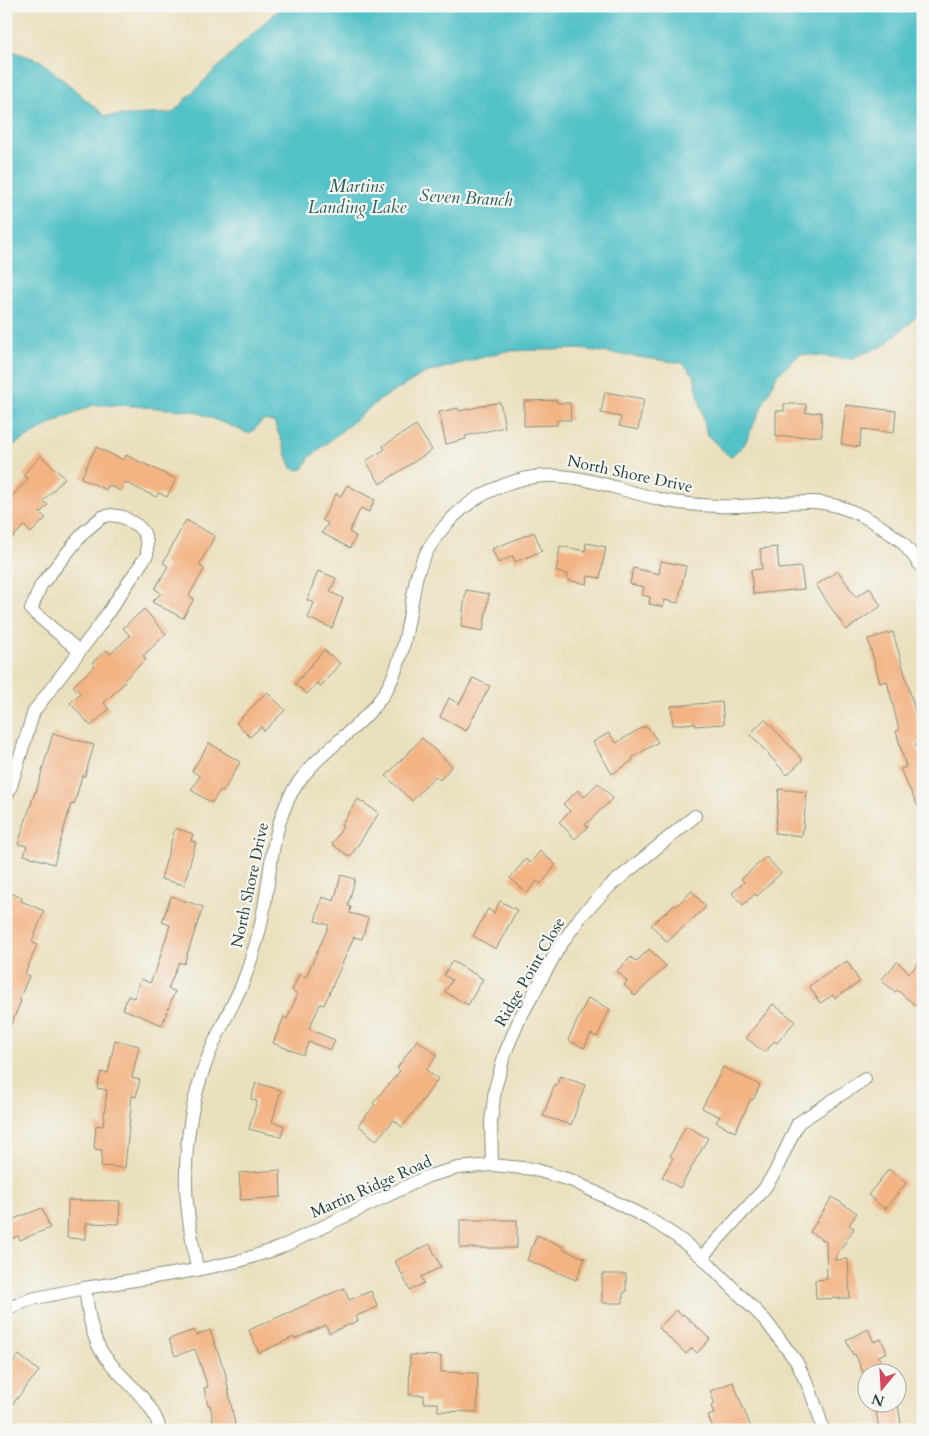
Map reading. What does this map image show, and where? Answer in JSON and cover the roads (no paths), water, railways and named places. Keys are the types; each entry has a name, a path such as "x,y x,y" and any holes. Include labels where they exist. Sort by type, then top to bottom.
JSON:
{"street":[{"name":"North Shore Drive","path":"197,1270 186,1186 186,1148 191,1115 207,1057 242,984 253,955 264,916 275,838 283,811 293,790 306,772 367,716 389,686 403,650 417,576 424,557 450,520 469,504 490,491 513,481 542,476 569,476 656,499 684,504 724,507 814,502 840,507 868,518 900,541 923,568"},
{"path":"6,796 11,786 34,711 99,626 147,555 147,543 144,534 138,526 123,517 111,515 102,517 84,532 40,585 31,610 79,651"},
{"name":"Ridge Point Close","path":"492,1165 491,1122 494,1097 505,1053 520,1018 558,949 581,916 610,886 695,816"},
{"path":"702,1257 764,1189 798,1123 865,1079"},
{"name":"Martin Ridge Road","path":"6,1309 31,1299 85,1288 239,1262 278,1248 428,1176 458,1168 492,1165 533,1169 573,1181 651,1220 677,1237 702,1257 766,1320 796,1361 809,1387 823,1430"},
{"path":"85,1288 92,1328 100,1348 109,1362 146,1400 159,1424 160,1430"}],"water":[{"name":"Martins Landing Lake","path":"283,6 923,6 923,310 883,346 850,359 800,354 777,375 744,445 730,457 707,435 694,375 682,363 580,349 506,351 425,373 378,401 310,457 303,469 298,470 292,468 274,422 263,420 250,434 194,411 120,405 93,405 62,418 6,449 6,49 41,61 105,116 172,113 232,53"}],"water label":[{"name":"Seven Branch","path":"466,198"}]}
